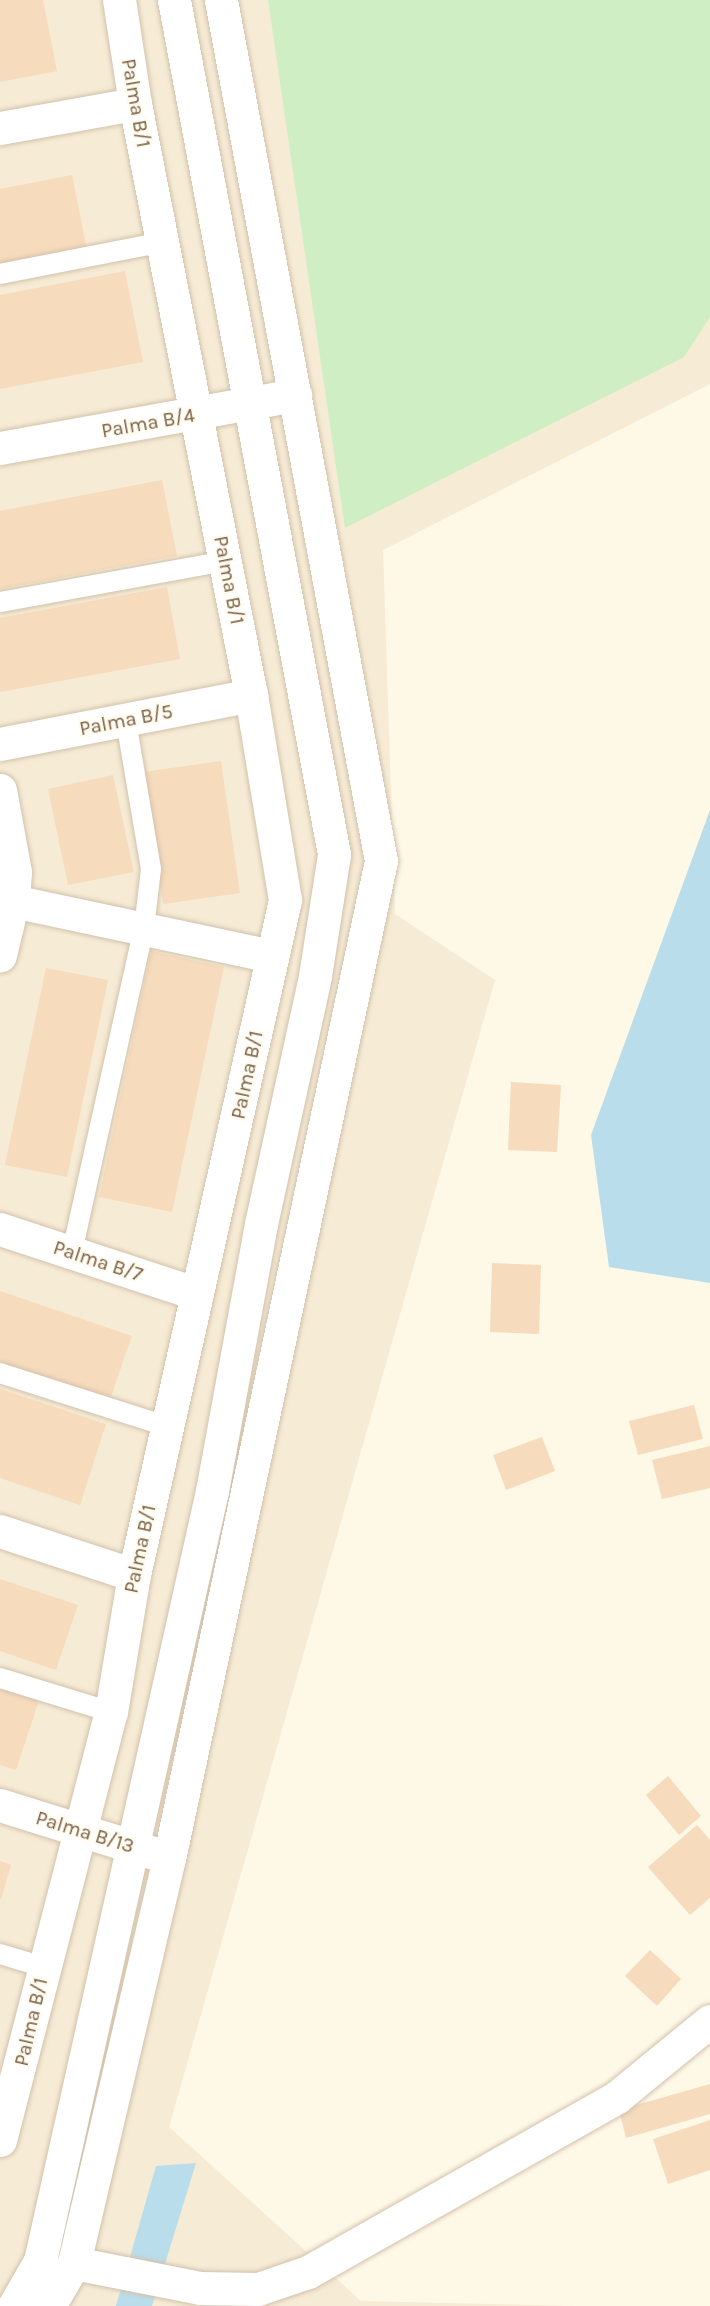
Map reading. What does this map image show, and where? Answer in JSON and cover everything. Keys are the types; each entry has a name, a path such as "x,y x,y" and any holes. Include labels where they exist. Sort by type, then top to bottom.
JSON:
{"street":[{"name":"Palma B/1","path":"0,2140 7,2095 81,1831 111,1712 134,1575 195,1293 245,1092 285,900 251,695 135,104 119,0"},
{"path":"14,2306 40,2260 134,1846 212,1491 261,1224 315,976 334,854 174,0"},
{"path":"49,2306 74,2263 170,1859 381,861 221,0"},
{"path":"0,128 135,104"},
{"name":"Palma B/4","path":"0,448 197,415 295,395"},
{"name":"Palma B/5","path":"0,744 251,695"},
{"path":"0,790 15,872 13,901 0,955"},
{"path":"13,901 272,956"},
{"name":"Palma B/7","path":"0,1229 195,1293"},
{"path":"0,1531 134,1575"},
{"name":"Palma B/13","path":"0,1805 170,1859"},
{"path":"74,2263 200,2288 258,2289 308,2272 617,2097 710,2021"}],"lane":[{"path":"0,274 163,242"},
{"path":"0,602 225,561"},
{"path":"72,1252 144,928 151,869 126,721"},
{"path":"0,1373 166,1426"},
{"path":"0,1678 111,1712"},
{"path":"0,1954 43,1967"}],"shaded area":[{"path":"0,0 710,0 710,384 383,550 395,914 495,980 169,2127 361,2301 577,2306 0,2306"}],"green space":[{"path":"268,0 710,0 710,317 684,357 345,528"}],"water":[{"path":"710,810 710,1283 609,1267 591,1135"},
{"path":"196,2163 152,2306 116,2306 156,2166"}],"building":[{"path":"0,0 43,0 57,71 0,82"},
{"path":"72,175 87,250 0,266 0,189"},
{"path":"125,271 143,362 0,389 0,295"},
{"path":"162,480 177,556 0,589 0,511"},
{"path":"167,587 180,659 0,692 0,618"},
{"path":"221,761 240,893 163,904 143,772"},
{"path":"113,775 134,872 68,885 48,789"},
{"path":"151,951 224,967 172,1212 99,1197"},
{"path":"46,968 108,980 67,1177 5,1165"},
{"path":"511,1082 561,1085 557,1152 508,1150"},
{"path":"492,1263 541,1265 539,1334 490,1332"},
{"path":"0,1291 132,1336 110,1399 0,1362"},
{"path":"0,1389 106,1424 80,1505 0,1478"},
{"path":"694,1405 703,1439 638,1455 629,1421"},
{"path":"542,1437 555,1471 506,1490 493,1455"},
{"path":"710,1446 710,1488 662,1499 652,1460"},
{"path":"0,1579 78,1605 56,1670 0,1651"},
{"path":"0,1684 40,1697 16,1770 0,1765"},
{"path":"668,1776 701,1816 679,1835 646,1795"},
{"path":"697,1825 710,1840 710,1898 690,1915 648,1867"},
{"path":"0,1861 11,1865 1,1899 0,1899"},
{"path":"650,1950 681,1979 657,2006 625,1976"},
{"path":"710,2084 710,2114 626,2138 619,2110"},
{"path":"710,2120 710,2170 668,2184 653,2139"}]}
